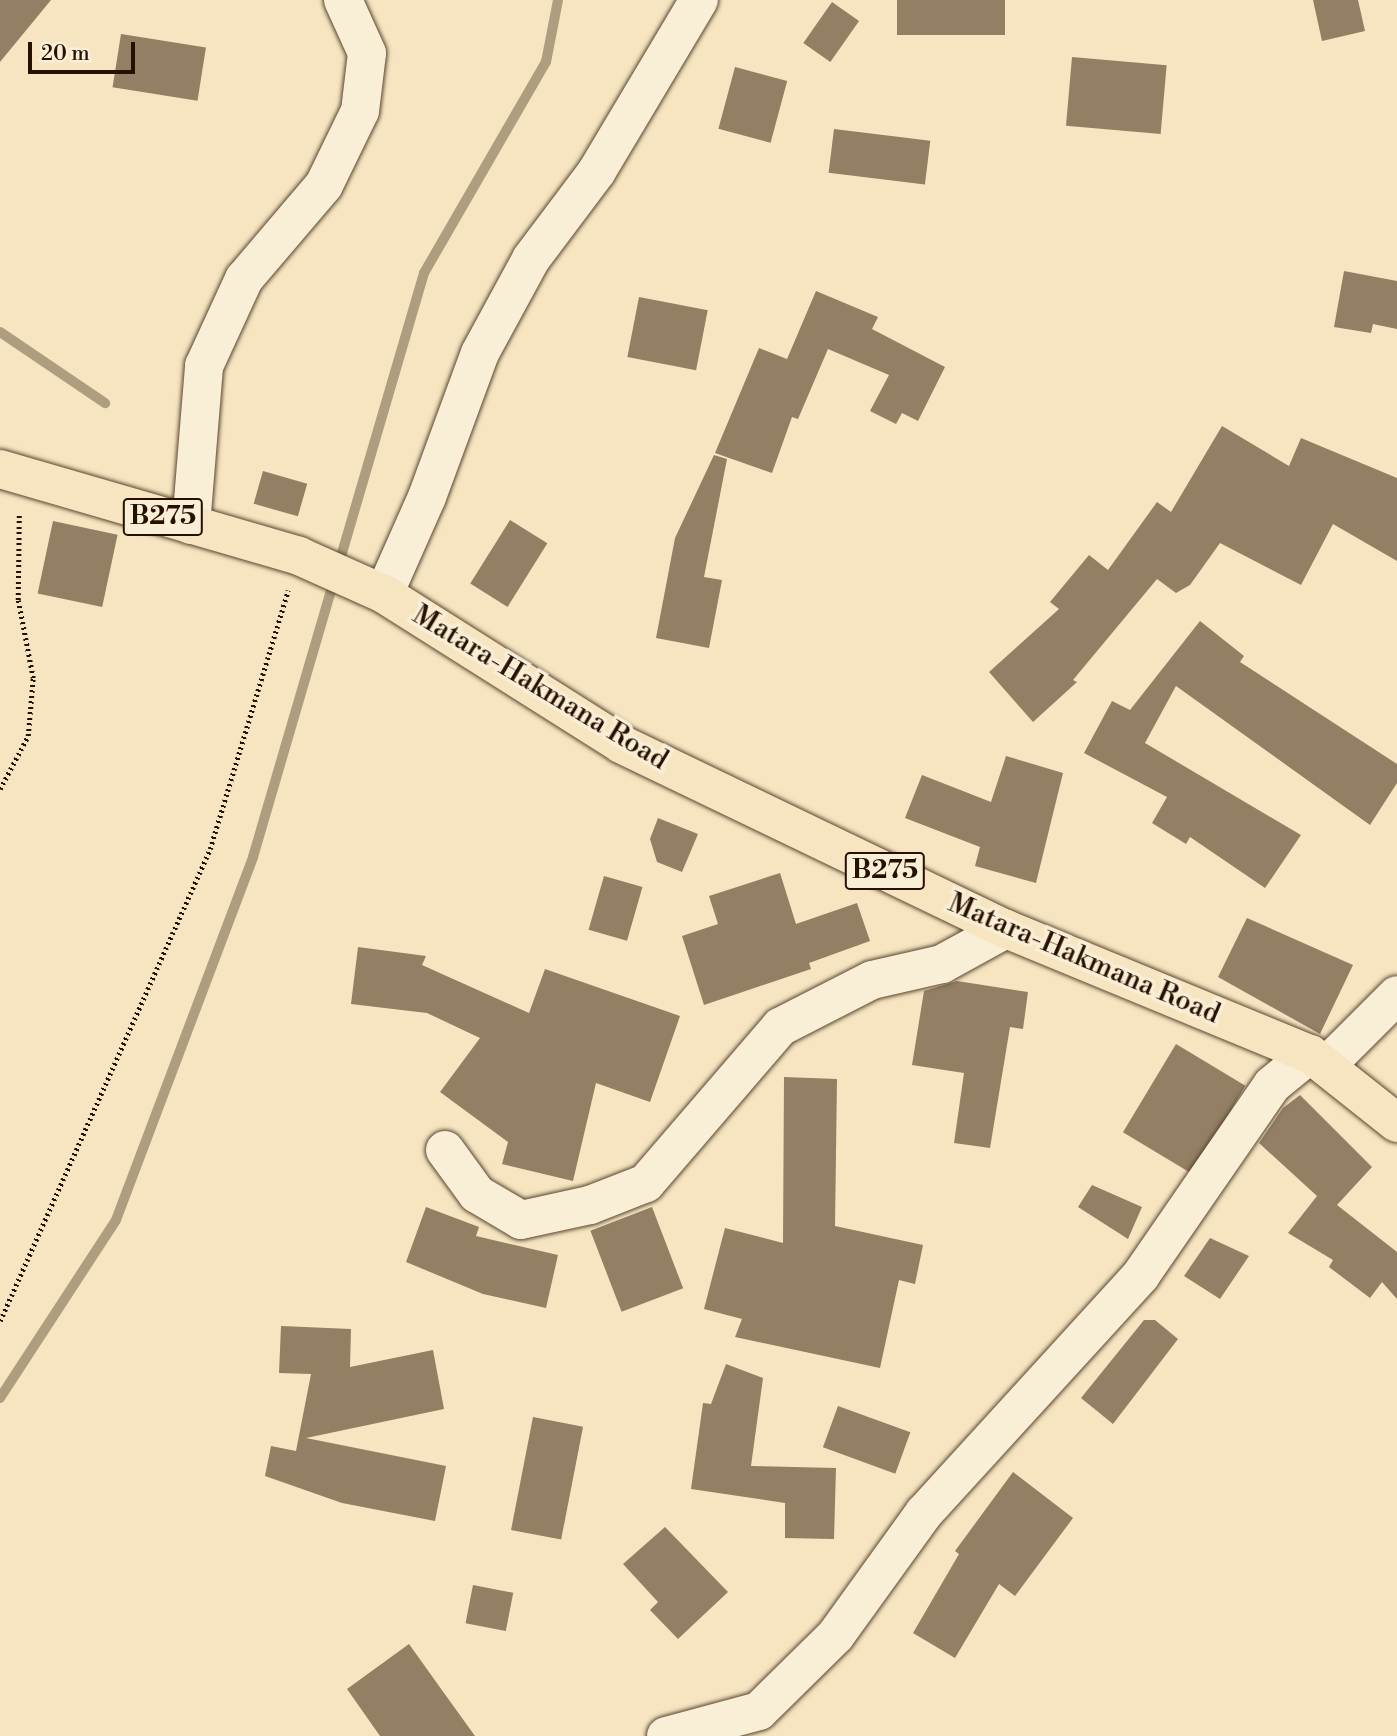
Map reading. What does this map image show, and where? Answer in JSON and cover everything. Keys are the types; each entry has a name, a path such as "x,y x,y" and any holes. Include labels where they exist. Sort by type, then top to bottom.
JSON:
{"main road":[{"name":"Matara-Hakmana Road","path":"10,472 311,561 384,594 621,744 1006,929 1318,1060 1397,1123"}],"street":[{"path":"191,525 204,366 244,279 324,184 360,111 367,52 343,0"},
{"path":"384,594 427,497 480,353 531,260 597,171 699,0"},
{"path":"445,1150 477,1194 521,1220 624,1192 646,1183 780,1027 872,980 942,964 1006,929"},
{"path":"666,1736 759,1711 836,1635 924,1513 1142,1275 1272,1085 1318,1060 1397,995"}],"path":[{"path":"0,789 27,736 33,678 18,600 10,472"},
{"path":"0,1321 209,849 311,561"}],"building":[{"path":"0,0 51,0 0,62"},
{"path":"897,0 1005,0 1005,35 897,35"},
{"path":"1313,0 1358,0 1365,31 1322,41"},
{"path":"832,2 859,21 830,62 803,43"},
{"path":"121,34 206,47 197,101 113,87"},
{"path":"1072,57 1167,65 1161,134 1066,126"},
{"path":"735,67 787,81 771,143 718,129"},
{"path":"834,129 930,141 925,184 829,173"},
{"path":"1344,271 1397,281 1397,329 1373,324 1371,333 1334,327"},
{"path":"816,291 878,317 872,329 945,367 918,421 902,413 896,424 870,411 889,375 828,349 798,419 792,417 772,473 715,453 759,348 787,359"},
{"path":"639,297 708,310 696,370 627,357"},
{"path":"1222,426 1289,466 1301,438 1397,478 1397,561 1333,524 1301,585 1220,543 1190,585 1176,593 1157,579 1073,680 1077,682 1033,722 989,672 1059,609 1050,602 1089,555 1108,570 1157,502 1171,512"},
{"path":"714,455 727,459 704,577 722,580 709,648 656,638 675,538"},
{"path":"263,471 307,484 298,516 254,504"},
{"path":"510,520 547,543 508,607 470,584"},
{"path":"53,521 118,535 102,607 38,593"},
{"path":"1200,621 1244,656 1240,662 1397,764 1397,783 1370,825 1176,686 1145,743 1301,835 1265,888 1190,837 1186,844 1152,823 1167,797 1084,753 1112,701 1130,710"},
{"path":"1006,756 1063,773 1036,883 975,866 980,847 905,818 922,775 991,802"},
{"path":"658,818 698,834 682,872 657,862 650,839"},
{"path":"780,873 796,924 857,903 870,941 809,963 811,969 704,1005 682,936 718,924 709,896"},
{"path":"604,876 642,887 627,941 589,930"},
{"path":"1247,918 1353,965 1320,1034 1218,977"},
{"path":"358,947 426,956 422,965 529,1013 545,969 680,1016 650,1102 596,1083 573,1181 502,1164 508,1142 440,1092 480,1038 427,1013 351,1004"},
{"path":"957,981 1028,992 1023,1029 1010,1027 990,1148 954,1143 964,1073 912,1065 924,991"},
{"path":"1176,1044 1245,1086 1192,1174 1123,1132"},
{"path":"784,1077 837,1079 835,1226 923,1245 915,1284 899,1280 880,1368 735,1337 742,1319 704,1309 725,1228 783,1243"},
{"path":"1300,1095 1372,1167 1337,1205 1397,1252 1397,1299 1382,1282 1370,1298 1329,1267 1333,1260 1288,1233 1317,1196 1259,1143 1283,1108"},
{"path":"1092,1185 1142,1207 1128,1239 1078,1207"},
{"path":"426,1207 479,1227 476,1236 558,1255 546,1308 483,1294 406,1262"},
{"path":"652,1207 683,1288 622,1312 590,1231"},
{"path":"1210,1238 1249,1256 1220,1299 1184,1276"},
{"path":"1144,1320 1155,1320 1178,1339 1113,1424 1081,1398"},
{"path":"281,1326 351,1329 350,1367 433,1350 444,1409 306,1438 446,1466 435,1521 342,1503 265,1476 271,1446 296,1451 311,1374 279,1373"},
{"path":"726,1364 763,1378 751,1466 836,1468 834,1539 785,1538 785,1503 691,1489 703,1403 711,1404"},
{"path":"838,1406 910,1432 895,1474 823,1447"},
{"path":"533,1417 583,1427 561,1540 511,1530"},
{"path":"1013,1472 1073,1518 1015,1596 999,1584 955,1658 913,1633 959,1554 955,1551"},
{"path":"665,1527 728,1592 678,1639 650,1610 658,1602 623,1564"},
{"path":"473,1585 513,1593 506,1631 466,1623"},
{"path":"409,1644 475,1736 380,1736 347,1689"}],"waterway":[{"path":"0,1398 116,1220 253,857 424,273 546,62 558,0"},
{"path":"0,332 105,403"}]}
